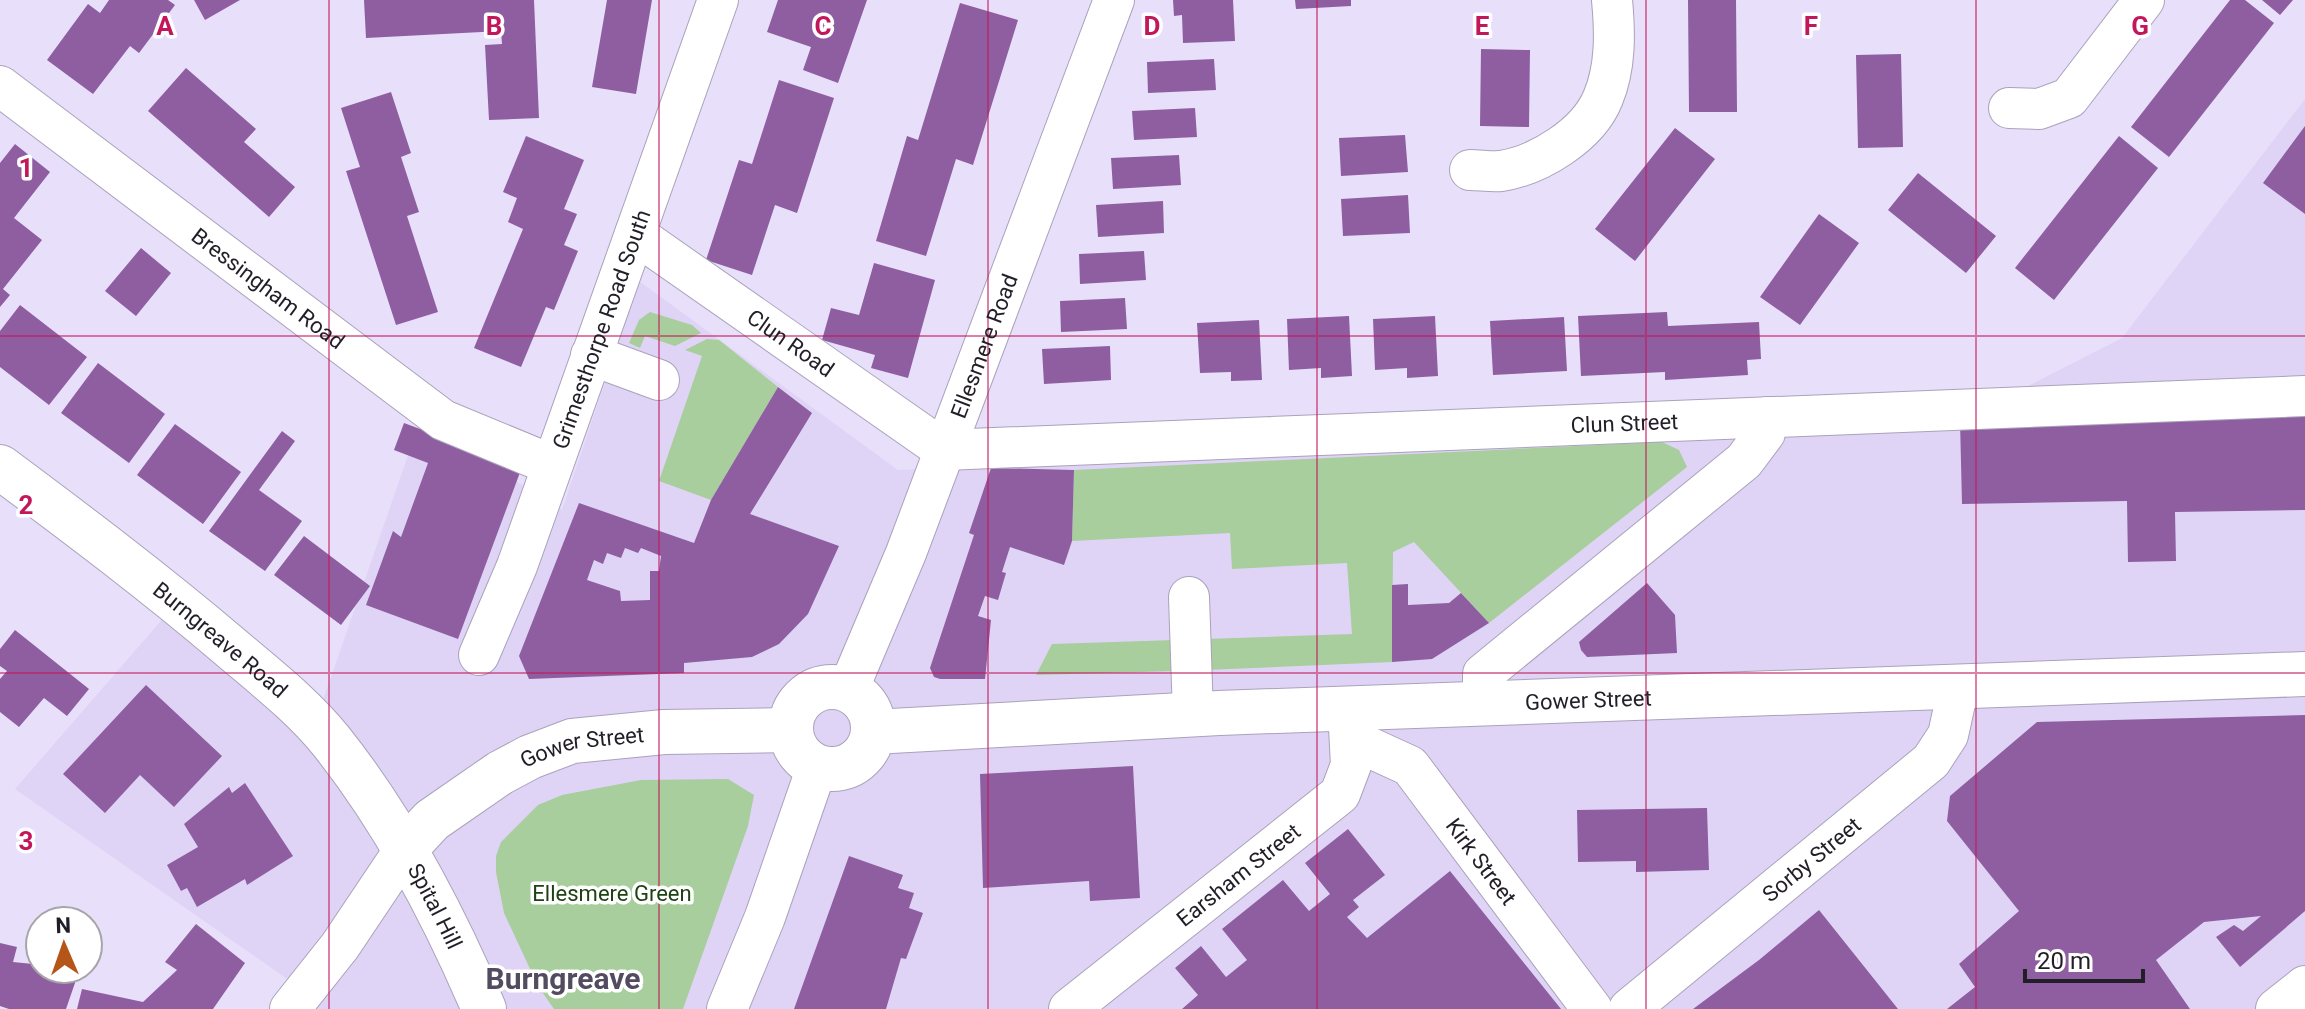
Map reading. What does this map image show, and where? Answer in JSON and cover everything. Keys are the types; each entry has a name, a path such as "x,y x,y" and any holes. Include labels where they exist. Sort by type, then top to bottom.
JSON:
{"main road":[{"name":"Burngreave Road","path":"0,467 207,627 314,722 348,764 405,849"},
{"name":"Gower Street","path":"873,732 1193,715 1350,724 1483,705 2305,674"},
{"path":"832,686 859,696 868,707 873,732 869,746 860,758 847,767 832,770 817,767 803,758 794,746 790,730 796,706 805,695 818,688 832,686"},
{"name":"Gower Street","path":"405,849 432,820 500,773 530,757 572,741 664,732 790,730"},
{"name":"Spital Hill","path":"405,849 484,1009"}],"street":[{"name":"Grimesthorpe Road South","path":"479,655 517,566 718,0"},
{"name":"Ellesmere Road","path":"848,690 874,632 1114,0"},
{"path":"1470,170 1499,171 1526,164 1559,147 1584,124 1602,101 1612,71 1612,0"},
{"path":"2009,108 2039,109 2069,98 2144,0"},
{"name":"Bressingham Road","path":"0,86 443,420 552,465"},
{"name":"Clun Road","path":"635,234 944,450"},
{"path":"591,355 659,380"},
{"name":"Clun Street","path":"944,450 2305,396"},
{"path":"1483,705 1483,674 1744,461 1765,433 1767,417"},
{"path":"1189,597 1193,715"},
{"name":"Sorby Street","path":"1629,1009 1931,761 1948,735 1959,685"},
{"name":"Earsham Street","path":"1069,1009 1340,794 1351,765 1350,724"},
{"name":"Kirk Street","path":"1350,724 1410,766 1592,1009"},
{"path":"727,1009 765,917 817,767"},
{"path":"290,1009 340,946 405,849"},
{"path":"2276,1009 2305,986"}],"shaded area":[{"path":"2305,99 2305,1009 308,1009 303,990 15,789 173,607 321,706 420,421 562,510 639,281 898,470 1960,421 2122,338"}],"green space":[{"path":"650,312 692,325 701,333 675,346 645,336 640,348 629,343 639,320"},
{"path":"707,339 719,340 778,387 711,500 659,481 702,356 685,350"},
{"path":"1662,442 1679,450 1687,467 1489,623 1414,542 1393,552 1392,662 1205,670 1206,639 1352,634 1347,563 1232,569 1230,533 1072,541 1074,470"},
{"path":"1175,640 1175,671 1036,675 1052,644"},
{"name":"Ellesmere Green","path":"728,779 754,795 748,826 683,1009 554,1009 538,986 504,913 496,872 496,856 501,842 538,805 562,795 641,780"}],"building":[{"path":"109,0 168,0 175,5 139,53 130,46 93,94 47,60 88,4 100,13"},
{"path":"194,0 240,0 205,20"},
{"path":"364,0 534,0 539,118 489,120 485,45 502,44 501,31 366,38"},
{"path":"607,0 652,0 636,94 592,87"},
{"path":"778,0 867,0 838,83 803,70 811,47 767,32"},
{"path":"1173,0 1233,0 1235,41 1183,43 1182,15 1174,16"},
{"path":"1295,0 1351,0 1351,6 1296,9"},
{"path":"1688,0 1736,0 1737,112 1689,112"},
{"path":"2230,0 2245,0 2274,23 2169,157 2131,127"},
{"path":"2262,0 2293,0 2280,15"},
{"path":"960,3 1018,20 973,165 956,159 926,256 876,241 907,136 918,140"},
{"path":"1481,49 1530,50 1529,127 1480,126"},
{"path":"1901,54 1903,147 1858,148 1856,55"},
{"path":"1214,59 1216,90 1148,93 1147,62"},
{"path":"186,68 256,129 244,142 295,187 269,217 148,111"},
{"path":"779,80 834,98 797,213 775,205 752,275 706,260 739,160 752,164"},
{"path":"391,92 411,153 401,157 419,212 407,216 438,312 396,325 346,171 360,167 341,108"},
{"path":"1195,108 1197,137 1134,140 1132,111"},
{"path":"2305,126 2305,214 2263,183"},
{"path":"1675,128 1715,159 1635,261 1595,229"},
{"path":"1405,135 1408,172 1341,176 1339,138"},
{"path":"526,136 584,160 564,209 577,214 564,245 578,251 554,310 546,307 521,367 474,348 523,229 508,222 517,198 503,192"},
{"path":"2119,136 2158,168 2054,300 2015,268"},
{"path":"15,144 50,172 14,218 42,240 3,289 10,295 0,307 0,163"},
{"path":"1179,155 1181,185 1113,189 1111,158"},
{"path":"1918,173 1996,236 1966,273 1888,210"},
{"path":"1408,195 1410,233 1343,236 1341,199"},
{"path":"1163,201 1164,233 1098,237 1096,205"},
{"path":"1819,214 1859,243 1800,325 1760,297"},
{"path":"141,248 171,273 136,316 105,291"},
{"path":"1144,251 1146,280 1080,284 1079,254"},
{"path":"874,263 935,280 908,378 871,368 875,355 822,340 831,308 859,315"},
{"path":"1125,298 1127,329 1061,332 1060,301"},
{"path":"20,305 87,357 49,405 0,367 0,331"},
{"path":"1667,312 1668,326 1759,322 1761,359 1747,360 1748,375 1665,380 1665,372 1581,376 1578,316"},
{"path":"1349,316 1352,376 1321,378 1321,368 1289,370 1287,319"},
{"path":"1435,316 1438,376 1407,378 1407,368 1375,370 1373,319"},
{"path":"1564,317 1567,371 1493,375 1490,321"},
{"path":"1259,320 1262,380 1231,381 1231,372 1200,373 1197,323"},
{"path":"1110,346 1111,380 1044,384 1042,349"},
{"path":"98,363 165,414 129,463 61,413"},
{"path":"778,387 812,413 750,514 839,546 808,614 779,644 752,657 684,663 684,673 529,679 519,656 579,503 694,543 711,500","holes":["625,548 638,553 641,548 661,556 659,571 650,571 650,600 621,601 620,591 587,580 594,560 603,564 607,553 621,558"]},
{"path":"2305,415 2305,510 2175,512 2176,561 2128,562 2127,501 1962,504 1960,421"},
{"path":"404,423 522,467 458,639 366,605 393,531 401,537 428,463 394,450"},
{"path":"175,424 241,472 203,524 137,475"},
{"path":"282,431 295,441 259,490 302,521 265,571 209,531"},
{"path":"991,468 1074,470 1072,541 1064,565 1010,547 998,600 985,596 978,616 991,620 985,679 940,679 934,677 930,668 974,535 969,533"},
{"path":"304,536 370,586 341,625 274,575"},
{"path":"1647,583 1675,615 1677,653 1587,657 1579,642"},
{"path":"1408,584 1408,605 1449,603 1461,593 1489,623 1432,659 1392,662 1392,585"},
{"path":"15,630 89,689 67,716 44,698 19,727 0,712 0,679 7,671 0,666 0,649"},
{"path":"146,685 222,756 174,807 140,775 105,813 63,774"},
{"path":"2305,715 2305,911 2240,967 2216,937 2234,925 2243,931 2261,916 2204,922 2156,960 2190,1009 1947,1009 1975,987 1959,964 2019,911 1947,821 1950,796 2037,722"},
{"path":"1133,766 1140,898 1090,901 1089,881 983,888 980,774"},
{"path":"245,783 293,856 247,885 245,879 197,907 187,888 181,891 167,865 198,847 184,824 229,787 232,793"},
{"path":"1707,808 1709,870 1636,872 1636,861 1578,862 1577,810"},
{"path":"1348,829 1385,875 1353,900 1359,907 1347,917 1367,938 1450,871 1561,1009 1182,1009 1198,995 1175,968 1201,946 1226,977 1247,960 1222,929 1283,880 1309,911 1330,894 1305,863"},
{"path":"849,856 903,875 898,888 914,893 909,908 923,913 906,959 901,958 886,1009 794,1009"},
{"path":"1819,910 1898,1009 1693,1009 1759,960"},
{"path":"196,924 245,963 213,1009 77,1009 82,989 143,1002 177,970 165,962"},
{"path":"0,943 17,947 13,962 24,963 24,985 74,985 66,1009 9,1009 0,1006"}],"district":[{"name":"Burngreave","path":"563,979"}]}
